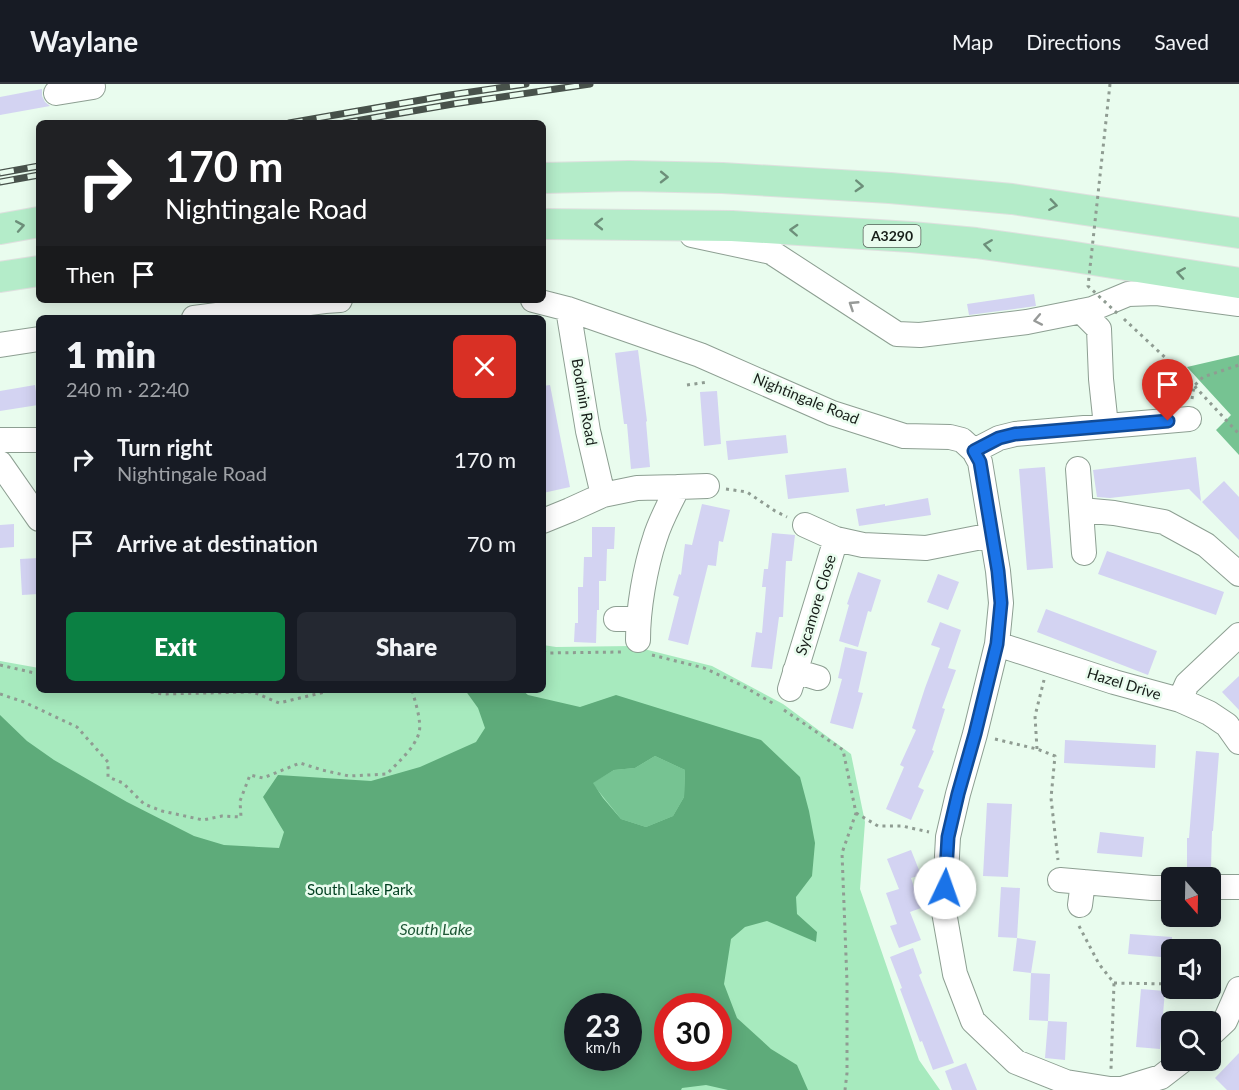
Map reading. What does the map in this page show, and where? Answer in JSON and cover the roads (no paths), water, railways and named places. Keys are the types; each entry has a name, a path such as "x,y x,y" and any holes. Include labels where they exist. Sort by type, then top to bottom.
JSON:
{"main road":[{"path":"546,178 629,176 722,178 890,188 1012,199 1239,233"},
{"path":"0,229 36,223"},
{"name":"A3290","path":"546,224 732,226 911,237 976,243 1239,283"},
{"path":"0,277 36,271"}],"street":[{"path":"56,93 99,85"},
{"path":"642,224 771,252 897,334 920,335 1027,322 1092,309 1128,294 1157,293 1239,304"},
{"path":"217,315 310,303"},
{"name":"Nightingale Road","path":"545,303 700,355 832,413 904,436 950,437 962,440 974,451"},
{"name":"Bodmin Road","path":"568,309 588,431 603,495"},
{"path":"1081,311 1099,329 1106,426"},
{"path":"0,345 36,339"},
{"path":"1169,1071 1161,1077 1122,1090 1066,1082 1016,1062 973,1021 955,975 944,912 948,837 997,644 1001,603 980,462 974,451 999,438 1015,434 1189,419"},
{"path":"0,440 36,440"},
{"path":"0,463 36,515"},
{"path":"1078,469 1084,553"},
{"path":"546,519 603,495 637,488 707,486"},
{"path":"633,637 655,538 678,487"},
{"path":"1081,510 1164,522 1206,545 1239,574"},
{"name":"Sycamore Close","path":"805,525 836,539 863,545 926,548 992,535"},
{"name":"Sycamore Close","path":"818,678 793,680 836,539"},
{"path":"1180,700 1187,684 1239,635"},
{"name":"Hazel Drive","path":"997,644 1147,692 1180,700 1209,713 1227,725 1239,742"},
{"path":"1221,887 1239,887"},
{"path":"1074,889 1161,888"},
{"path":"1221,1025 1225,1021 1239,989"}],"water":[{"name":"South Lake","path":"467,693 526,693 580,707 616,695 761,740 800,777 815,843 812,876 796,897 797,914 817,932 816,942 767,921 745,927 731,939 724,984 727,993 654,993 654,1071 732,1071 732,1005 737,1018 771,1049 797,1065 808,1090 728,1090 706,1085 681,1090 0,1090 0,715 27,741 54,760 127,802 194,836 224,845 279,848 284,832 263,797 278,775 371,781 420,767 476,742 485,728 478,708","holes":["655,756 685,770 684,797 673,816 646,827 621,819 593,783 614,770 635,768"]}],"railway":[{"path":"306,120 526,84"},
{"path":"361,120 590,84"},
{"path":"0,173 36,167"},
{"path":"0,182 36,176"}],"park label":[{"name":"South Lake Park","path":"360,890"}]}
